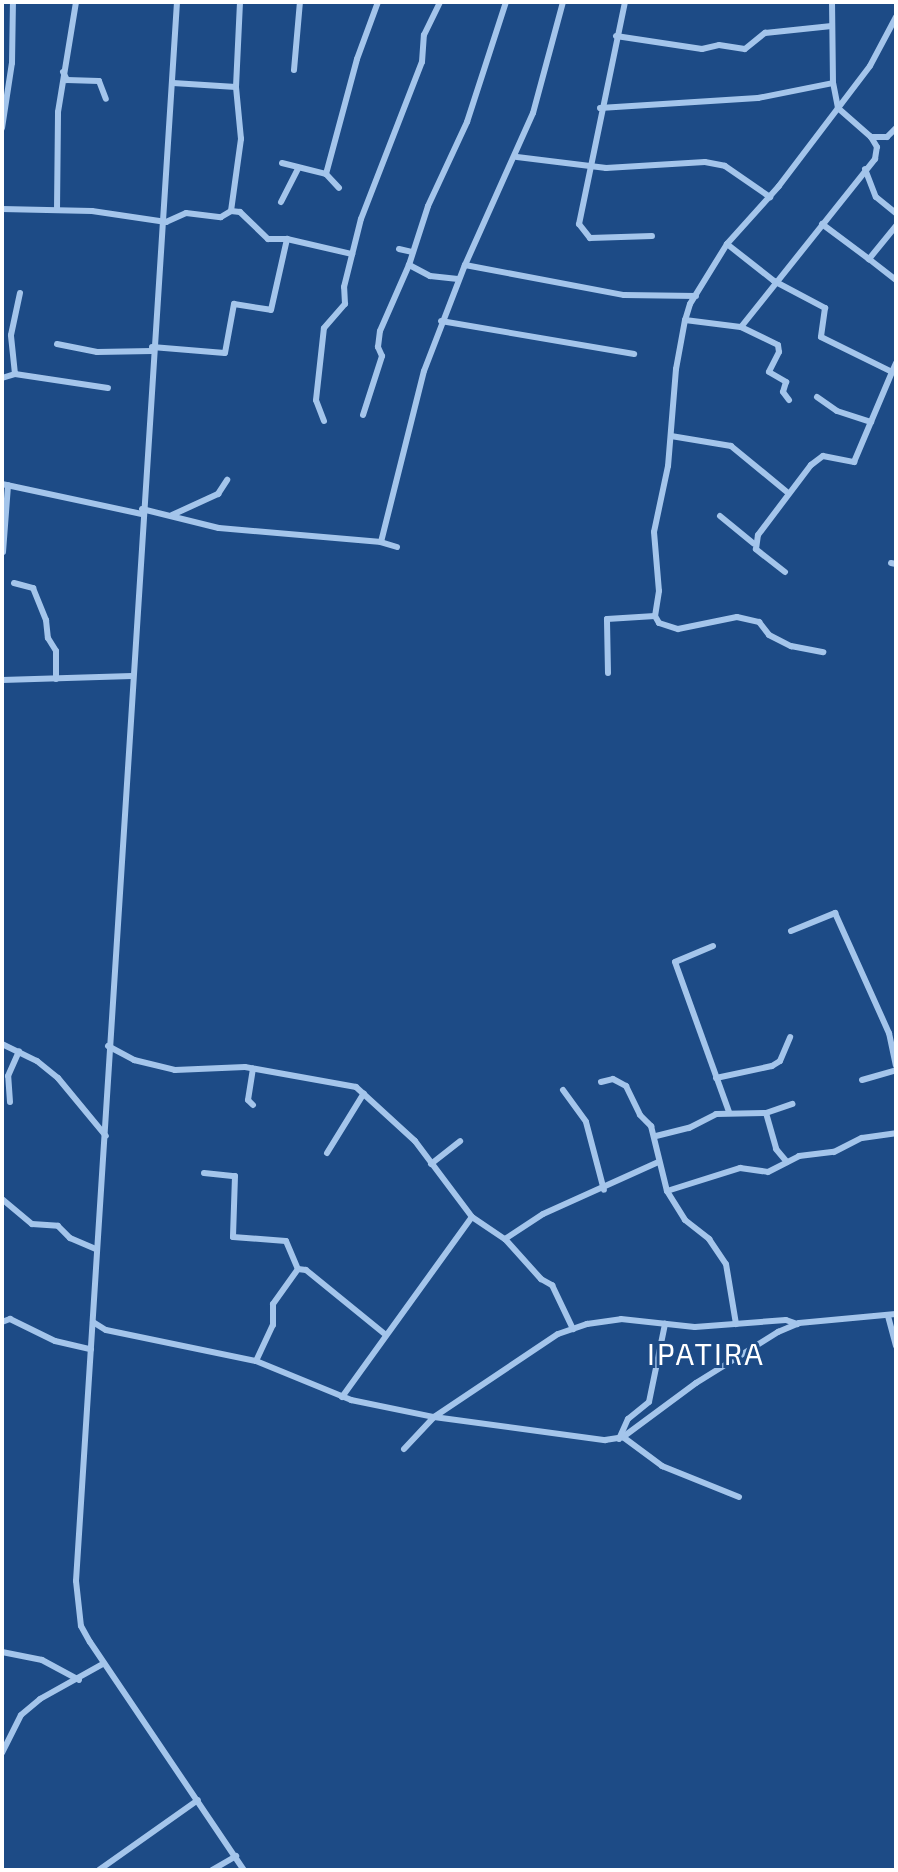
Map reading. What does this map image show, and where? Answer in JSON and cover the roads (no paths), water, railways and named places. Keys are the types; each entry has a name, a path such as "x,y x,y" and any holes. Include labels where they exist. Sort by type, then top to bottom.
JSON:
{"street":[{"path":"2,128 12,63 13,2"},
{"path":"57,210 63,72 76,2"},
{"path":"177,2 166,222 152,349 108,1046 107,1138 96,1249 76,1581 81,1626 103,1664 244,1870"},
{"path":"231,211 241,139 236,87 240,2"},
{"path":"293,70 300,2"},
{"path":"326,174 357,59 378,2"},
{"path":"324,421 316,400 324,328 345,304 352,254 400,112 405,108 422,62 424,35 440,2"},
{"path":"363,415 382,356 380,331 467,122 506,2"},
{"path":"381,542 441,321 497,189 517,157 540,91 563,2"},
{"path":"625,2 589,164 593,173 579,224 590,238 652,236"},
{"path":"741,327 774,281 877,153 872,137 838,108 833,82 832,2"},
{"path":"823,652 791,646 769,635 759,622 737,617 678,629 659,623 655,616 659,591 654,531 671,436 685,320 727,244 770,197 870,66 896,17"},
{"path":"616,36 691,48 719,45 745,49 765,33 832,26"},
{"path":"63,72 67,80 99,81 106,99"},
{"path":"600,108 758,98 833,82"},
{"path":"173,83 236,87"},
{"path":"872,137 887,137 896,128"},
{"path":"517,157 544,163 589,164 606,168 715,163 770,197"},
{"path":"282,163 326,174 339,188"},
{"path":"281,202 298,169"},
{"path":"865,169 876,197 896,213"},
{"path":"4,212 57,210 166,222 186,213 221,217 231,211 240,212 268,239 286,239 352,254"},
{"path":"822,224 896,280"},
{"path":"869,258 896,226"},
{"path":"57,344 97,352 152,349 225,353 234,304 271,310 286,239"},
{"path":"727,244 774,281 825,308 821,337 892,372"},
{"path":"399,250 412,252"},
{"path":"409,265 430,276 458,279"},
{"path":"465,265 624,295 697,296"},
{"path":"15,374 11,335 20,293"},
{"path":"685,320 741,327 778,345 779,352 768,372 786,382 782,392 789,400"},
{"path":"441,321 634,354"},
{"path":"753,543 786,492 823,456 853,462 896,363"},
{"path":"2,389 3,378 15,374 108,388"},
{"path":"817,397 837,411 872,422"},
{"path":"671,436 731,446 786,492"},
{"path":"172,515 218,494 226,480"},
{"path":"4,552 5,485 56,494 96,508 172,515 219,528 381,542 397,547"},
{"path":"720,516 785,572"},
{"path":"14,583 33,588 56,651 56,679"},
{"path":"608,673 607,619 655,616"},
{"path":"2,680 132,676"},
{"path":"791,931 835,912 889,1033 896,1068 862,1080"},
{"path":"713,946 675,962 729,1112"},
{"path":"716,1078 772,1066 780,1061 790,1037"},
{"path":"2,1044 19,1051 74,1094 107,1138"},
{"path":"108,1046 134,1060 175,1070 253,1068 356,1087 393,1117 472,1217 505,1238 541,1279 552,1285 573,1329"},
{"path":"10,1102 8,1076 19,1051"},
{"path":"253,1068 248,1100 253,1105"},
{"path":"601,1083 613,1079 626,1086 656,1136 658,1162 667,1191 685,1220 709,1239 726,1264 736,1324"},
{"path":"563,1090 586,1122 604,1190"},
{"path":"327,1153 365,1093"},
{"path":"656,1136 729,1112 766,1112 792,1104"},
{"path":"766,1112 776,1149 787,1161"},
{"path":"667,1191 740,1168 768,1172 787,1161 814,1152 834,1152 862,1138 896,1133"},
{"path":"431,1164 460,1141"},
{"path":"505,1238 542,1214 604,1190 658,1162"},
{"path":"204,1173 234,1176 233,1237 286,1241 298,1269"},
{"path":"2,1199 32,1224 58,1226 70,1238 96,1249"},
{"path":"342,1397 472,1217"},
{"path":"298,1269 306,1270 386,1335"},
{"path":"256,1361 272,1325 273,1304 298,1269"},
{"path":"404,1449 433,1417 573,1329 621,1319 665,1324 794,1323 896,1314"},
{"path":"888,1316 896,1346"},
{"path":"2,1322 10,1319 55,1341 91,1349"},
{"path":"93,1322 106,1330 256,1361 342,1397 433,1417 589,1440 621,1438 709,1374 794,1323"},
{"path":"621,1438 628,1419 649,1402 665,1324"},
{"path":"92,1335 106,1330"},
{"path":"621,1438 662,1466 739,1497"},
{"path":"2,1652 42,1660 79,1680"},
{"path":"2,1753 22,1715 40,1699 79,1680 103,1664"},
{"path":"99,1870 198,1800"},
{"path":"212,1870 236,1856"}],"district":[{"name":"IPATIRA","path":"706,1353"}]}
